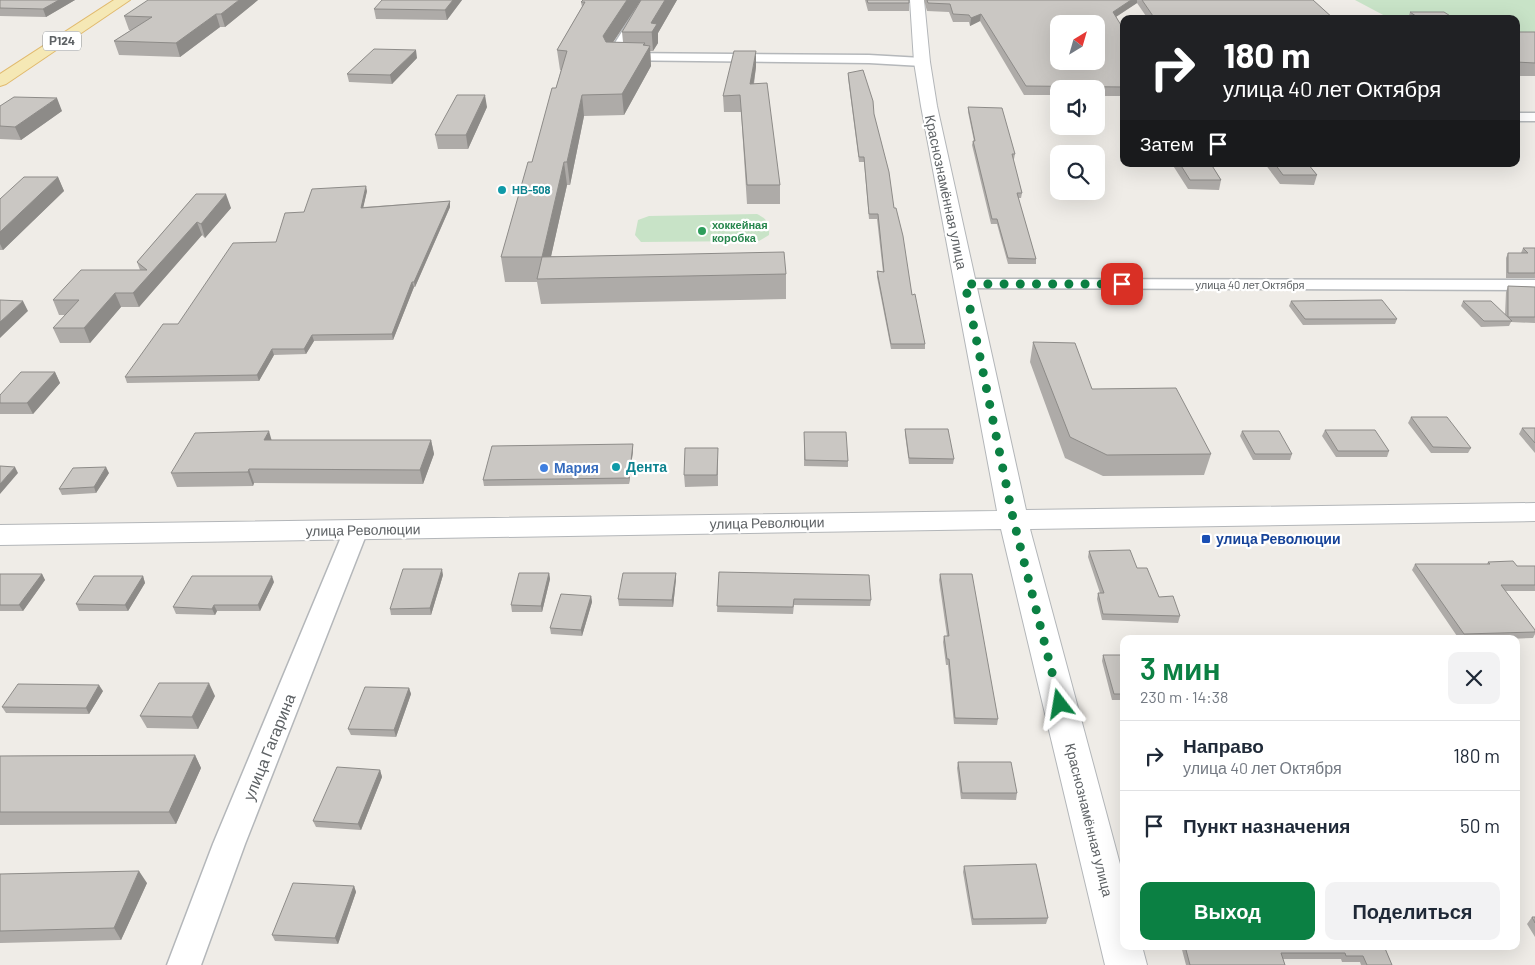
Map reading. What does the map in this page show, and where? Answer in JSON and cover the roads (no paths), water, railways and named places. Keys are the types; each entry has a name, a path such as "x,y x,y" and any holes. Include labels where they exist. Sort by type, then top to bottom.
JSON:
{"main road":[{"name":"Р124","path":"0,81 123,0"}],"street":[{"path":"647,0 612,57 869,59 922,62"},
{"name":"Краснознамённая улица","path":"917,0 922,62 929,106 1013,518 1120,941"},
{"path":"1520,117 1535,117"},
{"name":"улица 40 лет Октября","path":"965,284 1535,285"},
{"name":"улица Революции","path":"0,534 1535,512"},
{"name":"улица Гагарина","path":"184,965 229,844 356,530"},
{"name":"Краснознамённая улица","path":"1122,950 1126,965"}],"place":[{"name":"НВ-508","path":"502,190"},
{"name":"хоккейная коробка","path":"702,231"},
{"name":"Дента","path":"616,467"},
{"name":"Мария","path":"544,468"},
{"name":"улица Революции","path":"1206,539"}]}
